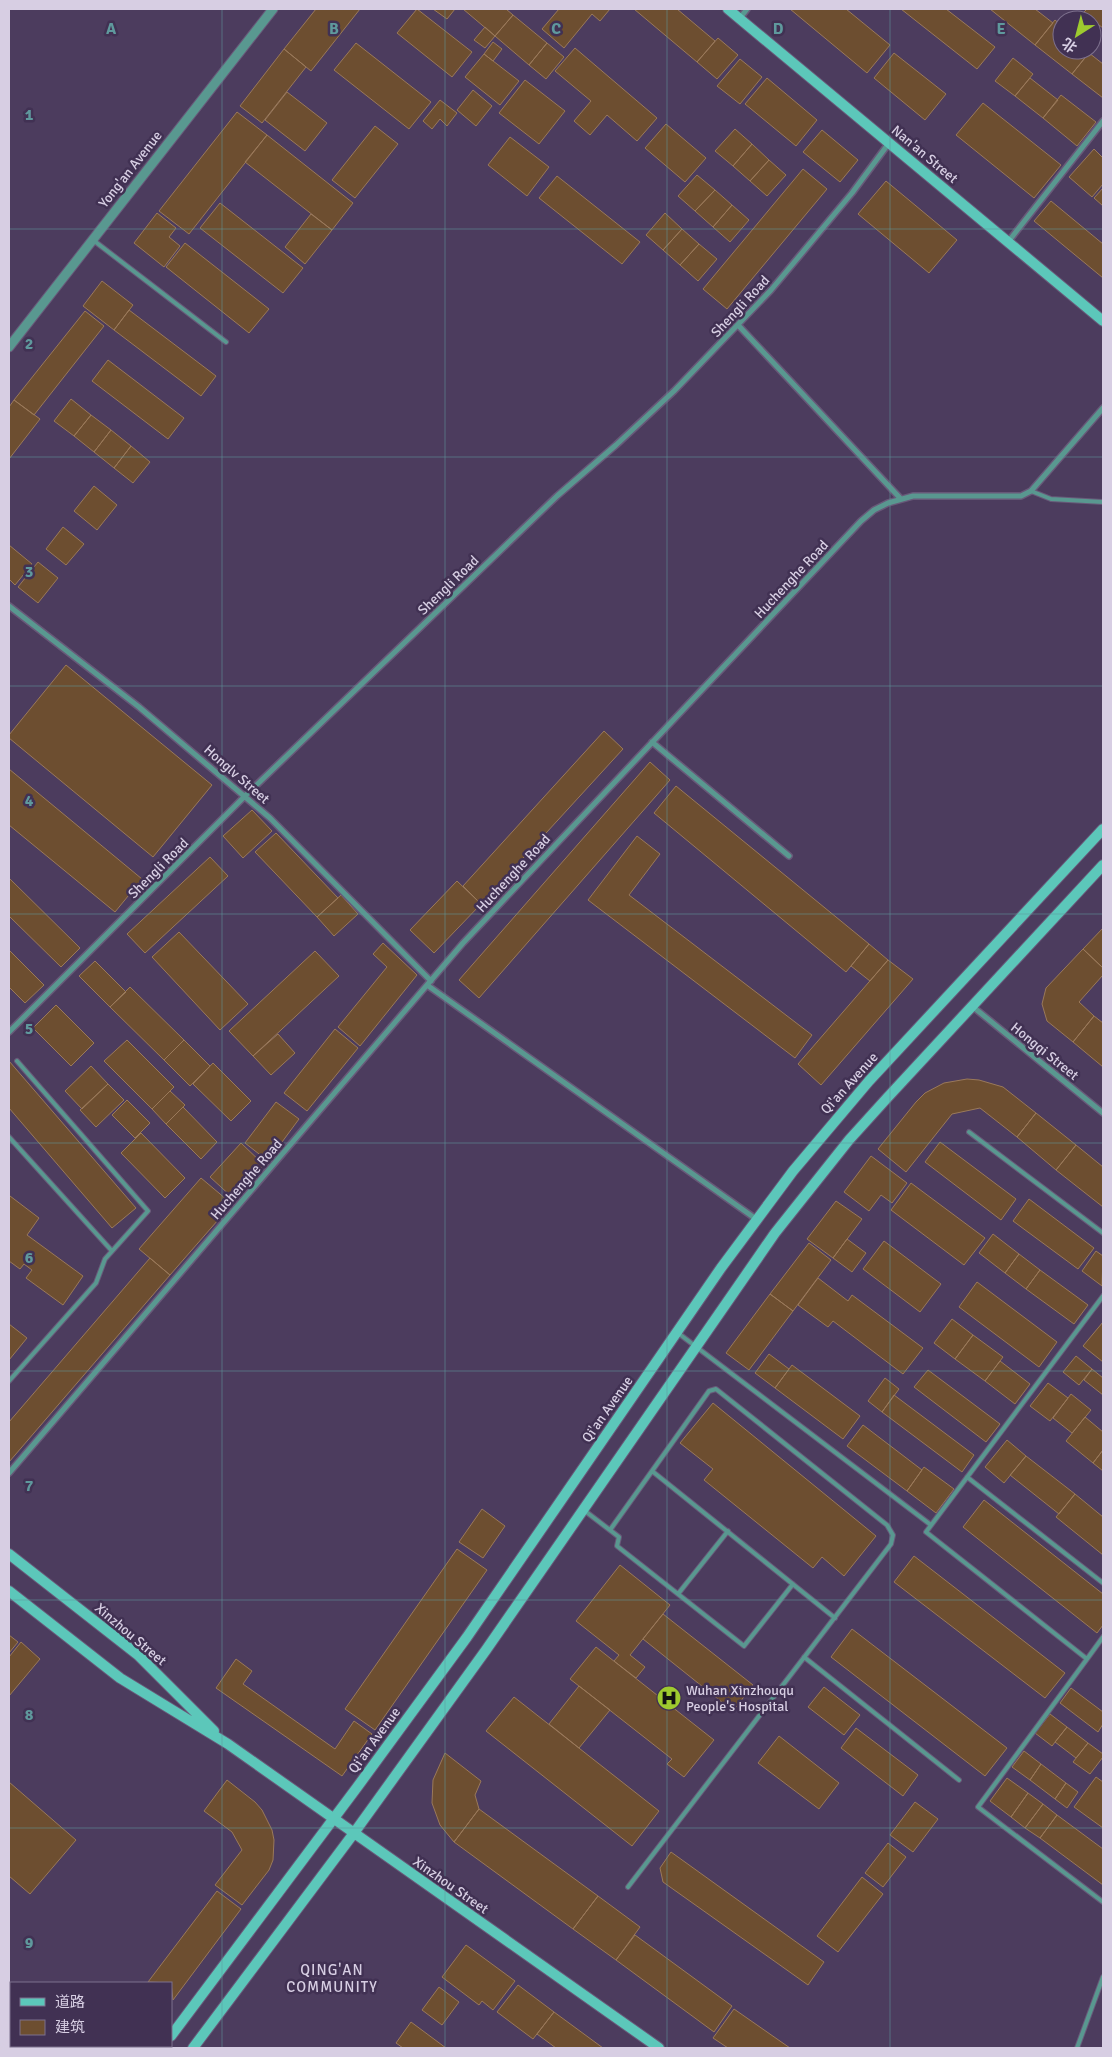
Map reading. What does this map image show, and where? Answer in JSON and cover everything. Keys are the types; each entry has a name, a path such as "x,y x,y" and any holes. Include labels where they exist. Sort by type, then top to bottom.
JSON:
{"main road":[{"name":"Nan'an Street","path":"728,9 1103,321"},
{"name":"Qi'an Avenue","path":"172,2035 334,1819 467,1636 677,1332 792,1171 869,1081 1103,830"},
{"path":"193,2048 354,1833 486,1650 775,1233 812,1186 887,1098 1103,865"},
{"name":"Xinzhou Street","path":"9,1554 138,1655 228,1744"},
{"name":"Xinzhou Street","path":"9,1591 120,1678 228,1744 659,2048"}],"street":[{"name":"Yong'an Avenue","path":"9,346 273,9"},
{"path":"740,18 747,9"},
{"path":"1008,242 1103,122"},
{"name":"Shengli Road","path":"9,1032 245,796 557,496 674,392 738,326 812,242 889,143"},
{"path":"738,326 900,498"},
{"path":"1031,490 1103,408"},
{"name":"Huchenghe Road","path":"9,1473 463,943 861,521 874,510 900,498 913,496 1021,496 1031,490"},
{"name":"Honglv Street","path":"9,606 139,707 270,818 429,983 756,1219"},
{"path":"652,742 789,856"},
{"name":"Hongqi Street","path":"972,1006 1103,1113"}],"lane":[{"path":"92,240 226,342"},
{"path":"1031,490 1051,499 1103,502"},
{"path":"9,1381 96,1283 105,1259 148,1211 17,1061"},
{"path":"970,1132 1103,1233"},
{"path":"9,1137 112,1251"},
{"path":"1087,1659 926,1532 1103,1296"},
{"path":"677,1332 931,1525"},
{"path":"610,1530 708,1391 716,1389 887,1525 893,1535 892,1544 628,1887"},
{"path":"652,1471 835,1618"},
{"path":"967,1477 1103,1583"},
{"path":"584,1510 619,1537 617,1546 744,1646 794,1584"},
{"path":"678,1594 728,1531"},
{"path":"1103,1637 978,1807 1103,1902"},
{"path":"804,1657 959,1780"},
{"path":"1077,2048 1103,1977"}],"building":[{"path":"316,9 360,9 311,71 284,49"},
{"path":"417,9 472,52 452,77 397,33"},
{"path":"433,9 455,9 447,19"},
{"path":"463,9 506,9 513,15 495,36"},
{"path":"559,9 610,9 600,21 592,14 564,48 542,29"},
{"path":"634,9 677,9 715,41 697,62"},
{"path":"790,9 846,9 890,45 867,73"},
{"path":"901,9 946,9 995,47 977,69"},
{"path":"990,9 1035,9 1052,22 1035,45"},
{"path":"1103,9 1103,28 1102,10 1086,10"},
{"path":"513,15 547,43 529,65 495,36"},
{"path":"1052,24 1052,58 1035,45"},
{"path":"485,27 495,36 485,48 474,40"},
{"path":"718,38 738,55 717,79 697,62"},
{"path":"493,42 502,49 493,61 484,54"},
{"path":"356,43 431,102 409,129 334,70"},
{"path":"547,43 564,57 546,79 529,65"},
{"path":"575,48 657,118 637,141 607,115 590,135 574,121 591,101 555,71"},
{"path":"284,49 306,67 262,123 240,106"},
{"path":"894,53 946,94 925,120 874,78"},
{"path":"484,54 519,81 500,105 465,77"},
{"path":"1013,58 1033,74 1015,96 995,81"},
{"path":"740,59 762,77 740,104 717,86"},
{"path":"1054,60 1083,60 1072,74"},
{"path":"1083,60 1098,60 1103,64 1103,98 1072,74"},
{"path":"767,78 817,120 796,146 745,104"},
{"path":"1030,78 1058,100 1043,118 1015,96"},
{"path":"525,80 565,111 539,144 499,113"},
{"path":"473,90 492,106 476,126 457,110"},
{"path":"287,92 327,123 305,151 265,120"},
{"path":"1061,95 1096,122 1077,146 1043,118"},
{"path":"440,100 457,113 447,126 440,119 432,129 423,121"},
{"path":"983,103 1061,165 1034,198 956,135"},
{"path":"237,112 267,135 189,234 159,211"},
{"path":"666,124 706,158 685,182 645,148"},
{"path":"375,126 398,144 355,198 332,180"},
{"path":"735,129 752,144 733,166 715,151"},
{"path":"822,130 858,160 840,182 803,152"},
{"path":"267,135 353,203 332,230 245,162"},
{"path":"510,137 549,167 527,196 488,165"},
{"path":"752,144 769,160 750,181 733,166"},
{"path":"1094,149 1103,158 1103,184 1092,197 1069,177"},
{"path":"769,160 786,175 767,196 750,181"},
{"path":"803,169 827,189 727,309 703,289"},
{"path":"697,175 715,190 695,211 678,196"},
{"path":"557,176 640,242 622,264 539,198"},
{"path":"886,181 957,240 929,273 858,214"},
{"path":"1103,188 1103,206 1094,198"},
{"path":"715,190 732,205 713,227 695,211"},
{"path":"1051,201 1103,244 1103,278 1034,221"},
{"path":"220,203 303,268 283,293 200,228"},
{"path":"732,205 749,220 730,242 713,227"},
{"path":"157,213 176,228 169,237 180,246 164,267 134,243"},
{"path":"665,213 682,229 663,250 646,235"},
{"path":"311,214 332,230 305,264 285,247"},
{"path":"682,229 699,244 680,265 663,250"},
{"path":"185,243 269,309 249,333 166,267"},
{"path":"699,244 717,259 698,281 680,265"},
{"path":"102,281 133,305 114,330 83,306"},
{"path":"129,310 216,376 201,396 114,330"},
{"path":"85,311 104,326 34,415 14,400"},
{"path":"108,360 184,418 168,439 92,381"},
{"path":"71,399 91,415 74,436 54,421"},
{"path":"14,400 40,419 9,459 9,407"},
{"path":"91,415 111,430 94,452 74,436"},
{"path":"111,430 131,446 114,468 94,452"},
{"path":"131,446 150,462 133,483 114,468"},
{"path":"94,486 117,505 97,530 74,511"},
{"path":"63,527 84,544 66,565 46,549"},
{"path":"9,545 32,564 15,585 9,579"},
{"path":"38,562 58,578 38,603 18,587"},
{"path":"66,665 212,785 153,857 9,738 9,735"},
{"path":"604,731 623,749 481,904 463,886"},
{"path":"650,762 670,780 479,998 459,980"},
{"path":"9,769 142,879 115,912 9,825"},
{"path":"676,786 869,944 846,972 654,813"},
{"path":"252,810 272,831 243,858 223,836"},
{"path":"276,833 338,898 317,917 255,852"},
{"path":"637,836 660,854 629,895 812,1035 795,1058 588,900"},
{"path":"210,857 228,876 145,953 127,934"},
{"path":"9,878 80,948 61,967 9,916"},
{"path":"457,881 481,904 434,953 410,930"},
{"path":"341,895 358,914 334,936 317,917"},
{"path":"1103,928 1103,968 1083,949"},
{"path":"179,932 248,1004 220,1030 152,957"},
{"path":"383,943 417,975 360,1046 338,1027 387,967 373,954"},
{"path":"869,944 888,960 870,981 851,966"},
{"path":"1083,949 1103,968 1103,975 1079,1002 1094,1016 1073,1042 1047,1021 1042,1004 1046,988"},
{"path":"9,950 44,985 25,1003 9,987"},
{"path":"315,951 339,976 253,1056 229,1031"},
{"path":"888,960 913,979 821,1085 798,1064"},
{"path":"95,961 126,992 110,1007 79,976"},
{"path":"130,987 184,1040 164,1060 110,1007"},
{"path":"56,1005 94,1043 71,1066 33,1028"},
{"path":"1094,1016 1103,1023 1103,1067 1073,1042"},
{"path":"335,1029 358,1048 307,1111 284,1093"},
{"path":"278,1034 295,1053 271,1075 253,1056"},
{"path":"127,1040 174,1087 152,1109 104,1061"},
{"path":"184,1040 210,1066 190,1086 164,1060"},
{"path":"9,1061 136,1208 112,1228 9,1108"},
{"path":"213,1063 251,1101 231,1121 193,1084"},
{"path":"91,1066 108,1084 82,1109 65,1091"},
{"path":"967,1079 979,1080 1003,1087 1036,1113 1017,1137 980,1108 952,1114 906,1172 878,1149 925,1093 944,1083"},
{"path":"108,1084 124,1100 96,1127 80,1110"},
{"path":"170,1091 185,1105 166,1124 152,1109"},
{"path":"127,1100 150,1123 135,1138 112,1115"},
{"path":"276,1102 299,1119 268,1161 245,1143"},
{"path":"183,1107 217,1142 201,1159 166,1124"},
{"path":"1036,1113 1076,1145 1056,1170 1017,1137"},
{"path":"141,1133 185,1178 165,1198 121,1153"},
{"path":"940,1142 1016,1199 1001,1220 925,1162"},
{"path":"241,1143 264,1165 233,1198 210,1177"},
{"path":"1076,1145 1103,1167 1103,1207 1056,1170"},
{"path":"871,1156 907,1183 892,1203 881,1195 869,1211 844,1192"},
{"path":"201,1178 232,1204 170,1275 139,1249"},
{"path":"911,1183 985,1238 964,1265 891,1210"},
{"path":"10,1196 39,1218 27,1235 83,1276 63,1305 26,1278 32,1270 24,1264 20,1269 9,1261"},
{"path":"1029,1199 1094,1248 1078,1269 1013,1221"},
{"path":"836,1201 862,1219 833,1258 807,1239"},
{"path":"993,1234 1019,1254 1005,1273 979,1253"},
{"path":"847,1239 866,1253 852,1272 833,1258"},
{"path":"884,1241 941,1284 920,1312 863,1269"},
{"path":"809,1243 831,1260 793,1311 770,1294"},
{"path":"1096,1251 1103,1256 1102,1286 1082,1271"},
{"path":"1019,1254 1040,1270 1026,1289 1005,1273"},
{"path":"150,1258 170,1275 9,1462 9,1422"},
{"path":"1040,1270 1088,1305 1074,1324 1026,1289"},
{"path":"818,1278 848,1301 852,1295 923,1348 903,1374 833,1321 828,1327 798,1305"},
{"path":"977,1282 1057,1342 1039,1367 959,1307"},
{"path":"770,1294 793,1311 749,1370 726,1353"},
{"path":"952,1319 973,1335 955,1359 934,1343"},
{"path":"1103,1322 1103,1362 1083,1346"},
{"path":"9,1324 27,1338 9,1360"},
{"path":"973,1335 1003,1357 985,1381 955,1359"},
{"path":"769,1354 789,1369 775,1388 755,1373"},
{"path":"1076,1356 1092,1369 1079,1385 1063,1372"},
{"path":"1000,1361 1030,1384 1015,1404 985,1381"},
{"path":"792,1365 860,1416 843,1439 775,1388"},
{"path":"1092,1369 1103,1378 1103,1395 1084,1380"},
{"path":"928,1370 1000,1424 986,1442 914,1387"},
{"path":"885,1378 899,1389 882,1412 868,1401"},
{"path":"1048,1383 1068,1398 1050,1421 1030,1406"},
{"path":"1071,1394 1091,1410 1072,1433 1053,1418"},
{"path":"894,1395 974,1455 962,1472 882,1412"},
{"path":"713,1403 876,1536 844,1576 822,1557 813,1568 704,1480 713,1469 680,1443"},
{"path":"1085,1417 1103,1432 1103,1450 1093,1463 1066,1441"},
{"path":"863,1425 922,1470 907,1491 847,1446"},
{"path":"1007,1440 1026,1456 1004,1483 985,1467"},
{"path":"1103,1450 1103,1471 1093,1463"},
{"path":"1026,1456 1075,1494 1059,1514 1010,1475"},
{"path":"924,1467 954,1489 936,1513 907,1491"},
{"path":"1075,1494 1103,1517 1103,1555 1056,1517"},
{"path":"984,1500 1103,1594 1103,1625 1097,1633 963,1527"},
{"path":"482,1509 505,1526 483,1558 459,1542"},
{"path":"457,1549 487,1570 375,1730 345,1709"},
{"path":"914,1556 1065,1673 1045,1698 894,1582"},
{"path":"620,1565 670,1605 630,1655 645,1667 636,1678 614,1661 619,1655 576,1621"},
{"path":"663,1614 753,1685 733,1711 643,1639"},
{"path":"852,1629 1007,1748 985,1776 831,1657"},
{"path":"9,1635 18,1642 9,1653"},
{"path":"21,1642 40,1659 9,1696 9,1657"},
{"path":"596,1647 714,1740 684,1777 667,1764 672,1759 570,1679"},
{"path":"236,1659 252,1671 243,1684 335,1749 354,1721 372,1734 342,1776 216,1688"},
{"path":"579,1686 610,1710 579,1748 549,1724"},
{"path":"824,1687 860,1715 844,1735 808,1707"},
{"path":"1071,1688 1103,1712 1103,1724 1098,1732 1060,1703"},
{"path":"514,1697 659,1811 632,1846 486,1731"},
{"path":"1050,1714 1067,1727 1052,1746 1035,1733"},
{"path":"1067,1727 1088,1743 1076,1758 1055,1742"},
{"path":"856,1728 918,1775 903,1796 841,1748"},
{"path":"779,1736 839,1783 819,1809 758,1763"},
{"path":"1088,1743 1103,1754 1103,1757 1090,1774 1073,1762"},
{"path":"1024,1751 1041,1764 1030,1780 1012,1767"},
{"path":"445,1753 481,1781 475,1795 479,1809 454,1842 440,1825 432,1803 433,1780"},
{"path":"1041,1764 1066,1783 1055,1799 1030,1780"},
{"path":"1096,1777 1103,1782 1103,1828 1074,1807"},
{"path":"1007,1778 1028,1793 1011,1817 990,1801"},
{"path":"227,1780 255,1802 262,1810 272,1830 274,1840 273,1860 269,1870 242,1905 215,1885 242,1850 232,1832 204,1811"},
{"path":"9,1782 76,1840 30,1894 9,1876"},
{"path":"1066,1783 1078,1792 1067,1808 1055,1799"},
{"path":"1028,1793 1043,1804 1025,1828 1011,1817"},
{"path":"915,1802 938,1819 913,1852 890,1835"},
{"path":"1043,1804 1057,1815 1040,1838 1025,1828"},
{"path":"479,1809 598,1896 573,1929 454,1842"},
{"path":"1057,1815 1103,1849 1103,1885 1040,1838"},
{"path":"888,1843 906,1857 883,1887 865,1873"},
{"path":"671,1852 824,1962 808,1985 663,1882 660,1868"},
{"path":"862,1877 883,1894 838,1952 817,1936"},
{"path":"217,1891 241,1909 173,2000 172,1982 148,1982"},
{"path":"598,1896 640,1927 616,1960 573,1929"},
{"path":"635,1935 732,2006 714,2032 616,1960"},
{"path":"466,1945 515,1981 493,2010 482,2001 479,2005 442,1977"},
{"path":"518,1985 554,2012 533,2039 497,2012"},
{"path":"439,1987 459,2002 442,2025 422,2010"},
{"path":"734,2009 790,2048 728,2048 713,2038"},
{"path":"554,2012 603,2048 556,2048 537,2034"},
{"path":"411,2022 446,2048 403,2048 396,2043"}],"place":[{"name":"Wuhan Xinzhouqu People's Hospital","path":"669,1698"}],"district":[{"name":"QING'AN COMMUNITY","path":"332,1978"}]}
